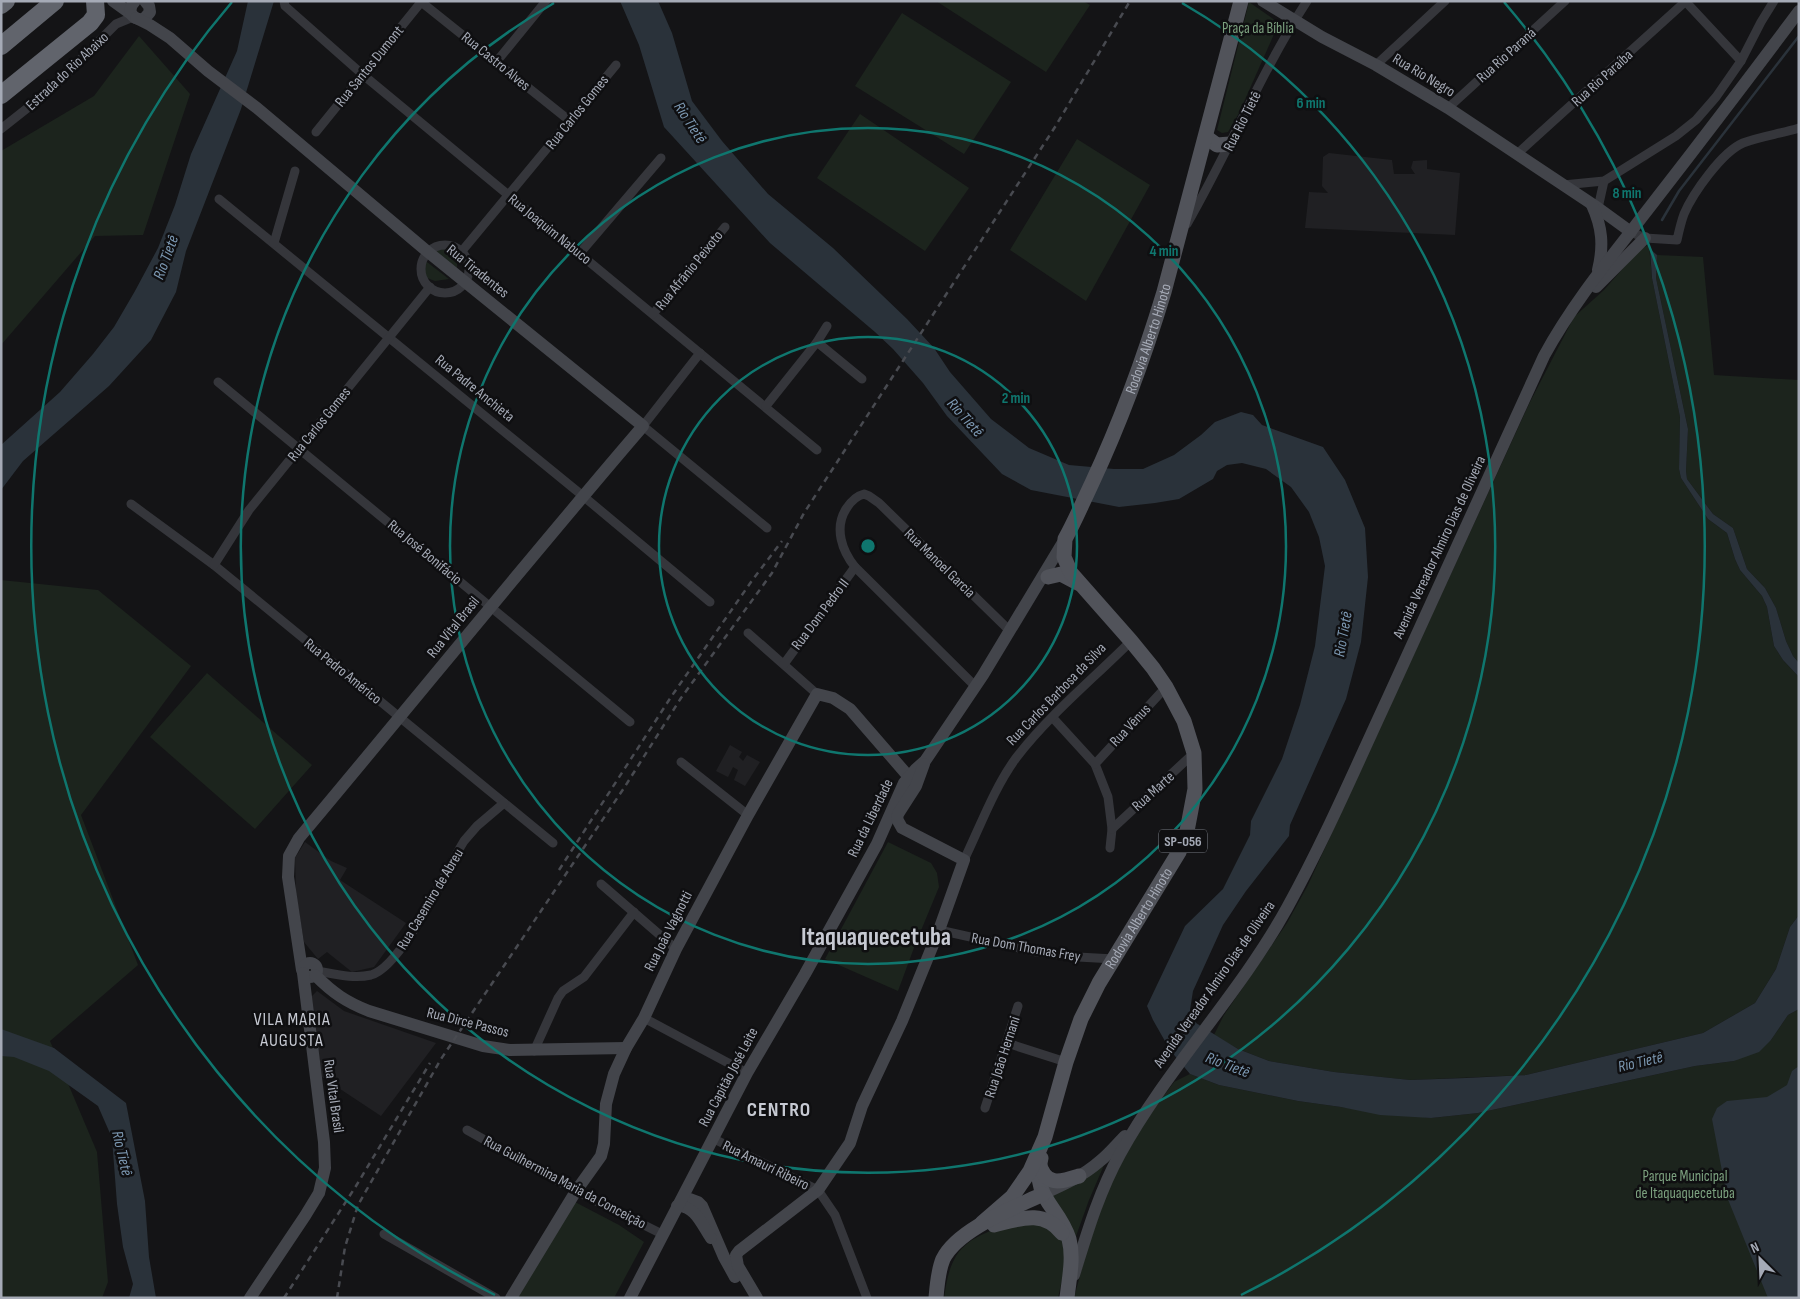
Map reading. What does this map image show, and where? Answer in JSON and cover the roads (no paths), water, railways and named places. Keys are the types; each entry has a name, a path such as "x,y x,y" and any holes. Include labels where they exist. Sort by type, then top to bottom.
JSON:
{"highway":[{"path":"1,5 6,1"},
{"path":"1,46 55,1"},
{"path":"1,95 90,23 96,15 95,1"}],"main road":[{"name":"Rua Tiradentes","path":"113,1 133,16 150,24 170,38 208,71 257,108 428,252 643,426"},
{"path":"135,1 130,8 133,16 144,19 151,6"},
{"name":"Rodovia Alberto Hinoto","path":"1067,1298 1071,1259 1069,1242 1066,1230 1043,1194 1038,1180 1045,1137 1066,1062 1088,1002 1179,852 1193,806 1195,789 1194,753 1184,721 1166,687 1131,641 1071,573 1064,557 1065,539 1107,451 1144,358 1164,292 1241,1"},
{"name":"Rua Rio Negro","path":"1263,1 1448,108 1595,206 1630,232"},
{"name":"Rua Tiradentes","path":"151,6 170,38"},
{"name":"Avenida Vereador Almiro Dias de Oliveira","path":"1067,1298 1099,1199 1122,1152 1142,1117 1218,1012 1287,908 1329,825 1544,356 1596,275 1799,11"},
{"path":"1206,137 1217,145 1230,144"},
{"path":"1595,206 1602,238 1602,252 1596,275"},
{"path":"1570,314 1645,238"},
{"name":"Rua Vital Brasil","path":"250,1298 319,1193 325,1168 324,1142 306,999 310,972 297,942 288,878 289,856 299,838 643,426"},
{"name":"Rodovia Alberto Hinoto","path":"1064,557 1070,544 1075,521"},
{"name":"Rua da Liberdade","path":"805,974 877,844 899,793 909,777 925,761 975,686 1065,539"},
{"name":"Rua da Liberdade","path":"1024,608 1035,597 1064,557"},
{"path":"1048,577 1061,574 1078,583"},
{"path":"817,694 833,698 850,709 909,777 910,786 902,802 897,819 902,828 964,860"},
{"name":"Rua João Vagnotti","path":"511,1298 576,1191 601,1156 604,1144 606,1104 609,1088 626,1048 644,1018 676,949 748,815 817,694"},
{"path":"901,808 916,786 925,761"},
{"path":"877,844 888,832 902,828"},
{"name":"Rua Carlos Barbosa da Silva","path":"739,1251 818,1190 850,1143 862,1106 902,1020 939,930 964,860"},
{"name":"Rua Dirce Passos","path":"310,972 338,997 352,1004 425,1029 483,1046 534,1051 626,1048"},
{"name":"Rua Capitão José Leite","path":"690,1199 690,1183 747,1073 805,974"},
{"name":"Avenida Vereador Almiro Dias de Oliveira","path":"1043,1194 1079,1176 1102,1160 1142,1117"},
{"name":"Rodovia Alberto Hinoto","path":"982,1223 1001,1208 1020,1188 1045,1137"},
{"path":"1040,1164 1043,1173 1051,1180 1063,1181 1079,1176"},
{"path":"630,1298 690,1183"},
{"path":"982,1223 1043,1194"},
{"path":"677,1206 690,1199 702,1206 728,1248 739,1251 736,1258 738,1266 757,1298"},
{"path":"677,1206 691,1209 724,1257 748,1298"},
{"path":"964,1236 982,1229 1030,1217 1050,1221 1069,1242"},
{"path":"710,1220 724,1257"},
{"name":"SP-056","path":"936,1298 943,1260 964,1236 982,1223"}],"street":[{"path":"497,62 546,1"},
{"name":"Rua Rio Tietê","path":"1177,242 1282,42 1306,1"},
{"path":"1376,65 1445,1"},
{"name":"Rua Rio Paraná","path":"1448,108 1565,1"},
{"path":"1686,1 1741,61"},
{"name":"Rua Rio Paraíba","path":"1517,154 1686,1"},
{"path":"1563,185 1604,181 1676,136 1696,120 1716,98 1741,61 1774,1"},
{"name":"Rua Castro Alves","path":"421,2 570,122"},
{"name":"Rua Santos Dumont","path":"316,132 421,2"},
{"name":"Rua Joaquim Nabuco","path":"284,3 362,74 817,450"},
{"name":"Estrada do Rio Abaixo","path":"1,129 49,91 116,24 133,16"},
{"name":"Rua Carlos Gomes","path":"462,251 616,65"},
{"path":"1630,232 1645,238 1678,240 1684,214 1696,191 1727,154 1734,148 1754,139 1799,128"},
{"path":"580,254 661,158"},
{"path":"274,243 295,171"},
{"path":"1595,206 1604,181"},
{"name":"Rua Padre Anchieta","path":"219,199 710,602"},
{"name":"Rua Afrânio Peixoto","path":"653,314 725,227"},
{"path":"447,245 462,251 469,264 469,271 465,282 458,289 451,292 436,291 425,282 421,268 422,261 428,252 439,246 447,245"},
{"name":"Rua Carlos Gomes","path":"214,565 243,518 430,287"},
{"path":"766,406 817,342 827,326"},
{"path":"817,342 862,379"},
{"name":"Rua Vital Brasil","path":"643,426 700,353"},
{"name":"Rua José Bonifácio","path":"218,382 630,722"},
{"name":"Rua Tiradentes","path":"643,426 767,528"},
{"name":"Rua Dom Pedro II","path":"784,664 855,568 844,549 840,536 840,525 843,514 854,498 864,494 869,496"},
{"name":"Rua Manoel Garcia","path":"869,496 1010,631"},
{"name":"Rua Pedro Américo","path":"131,504 214,565 552,843"},
{"path":"855,568 975,686"},
{"path":"748,633 817,694"},
{"name":"Rua Carlos Barbosa da Silva","path":"964,860 1008,771 1017,758 1052,718 1131,641"},
{"name":"Rua Vênus","path":"1095,764 1166,687"},
{"path":"1052,718 1095,764 1108,797 1112,829 1110,848"},
{"name":"Rua Marte","path":"1112,829 1194,753"},
{"path":"681,762 748,815"},
{"name":"Rua Casemiro de Abreu","path":"310,972 357,977 373,974 387,965 401,949 464,841 477,826 504,803"},
{"path":"601,884 676,949"},
{"path":"534,1051 563,991 584,978 634,912"},
{"name":"Rua Dom Thomas Frey","path":"939,930 1036,952 1078,958 1114,958"},
{"name":"Rua João Hernani","path":"985,1108 1018,1006"},
{"path":"644,1018 747,1073"},
{"path":"1007,1043 1066,1062"},
{"name":"Rua Guilhermina Maria da Conceição","path":"467,1130 576,1191 662,1234"},
{"name":"Rua Amauri Ribeiro","path":"714,1139 818,1190"},
{"path":"818,1190 836,1215 867,1298"},
{"path":"384,1234 496,1298"}],"water":[{"name":"Rio Tietê","path":"248,1 274,1 241,109 186,251 176,292 151,340 109,386 23,461 1,490 1,445 60,392 93,354 114,327 158,248 175,205 191,154 237,51"},
{"name":"Rio Tietê","path":"620,1 658,1 672,33 692,101 722,141 768,194 833,248 907,319 934,348 950,372 991,419 1029,448 1069,465 1114,469 1143,469 1174,455 1215,422 1241,412 1253,415 1262,425 1323,447 1345,480 1365,528 1368,577 1361,642 1346,699 1290,825 1289,836 1246,891 1223,925 1193,991 1190,1010 1196,1023 1238,1049 1269,1061 1334,1072 1410,1080 1526,1075 1703,1033 1755,1003 1776,969 1790,927 1799,915 1799,1009 1788,1015 1771,1040 1759,1052 1734,1061 1695,1066 1478,1113 1431,1118 1380,1115 1219,1085 1190,1074 1170,1050 1147,1006 1185,926 1223,889 1250,835 1251,821 1282,759 1300,705 1315,646 1325,566 1319,537 1309,512 1291,487 1266,469 1242,463 1227,465 1217,471 1213,479 1179,499 1119,507 1031,490 1002,474 947,416 923,383 893,349 770,243 664,127 639,45"},
{"path":"1650,249 1657,255 1656,278 1688,429 1687,479 1713,514 1733,528 1747,569 1765,588 1776,608 1786,641 1793,656 1799,663 1799,677 1783,660 1774,646 1767,607 1762,596 1740,570 1727,533 1708,519 1681,478 1679,469 1680,417 1652,278"},
{"name":"Rio Tietê","path":"1,1029 54,1048 126,1103 145,1201 149,1257 156,1298 129,1298 133,1284 123,1247 117,1204 112,1138 98,1106 49,1071 14,1057 1,1056"},
{"path":"1799,1066 1799,1298 1768,1298 1727,1197 1712,1119 1717,1108 1727,1101 1767,1097 1787,1085 1792,1071"}],"waterway":[{"path":"1662,220 1679,191 1799,36"}],"railway":[{"path":"337,1298 345,1247 358,1205 441,1059 624,788 681,698 772,573 804,513 1055,127 1130,1"},
{"path":"559,870 671,697 782,541"},
{"path":"284,1298 356,1186 430,1063"}],"district":[{"name":"Itaquaquecetuba","path":"876,936"},
{"name":"VILA MARIA AUGUSTA","path":"292,1029"},
{"name":"CENTRO","path":"779,1109"}],"park label":[{"name":"Praça da Bíblia","path":"1258,28"},
{"name":"Parque Municipal de Itaquaquecetuba","path":"1685,1184"}]}
